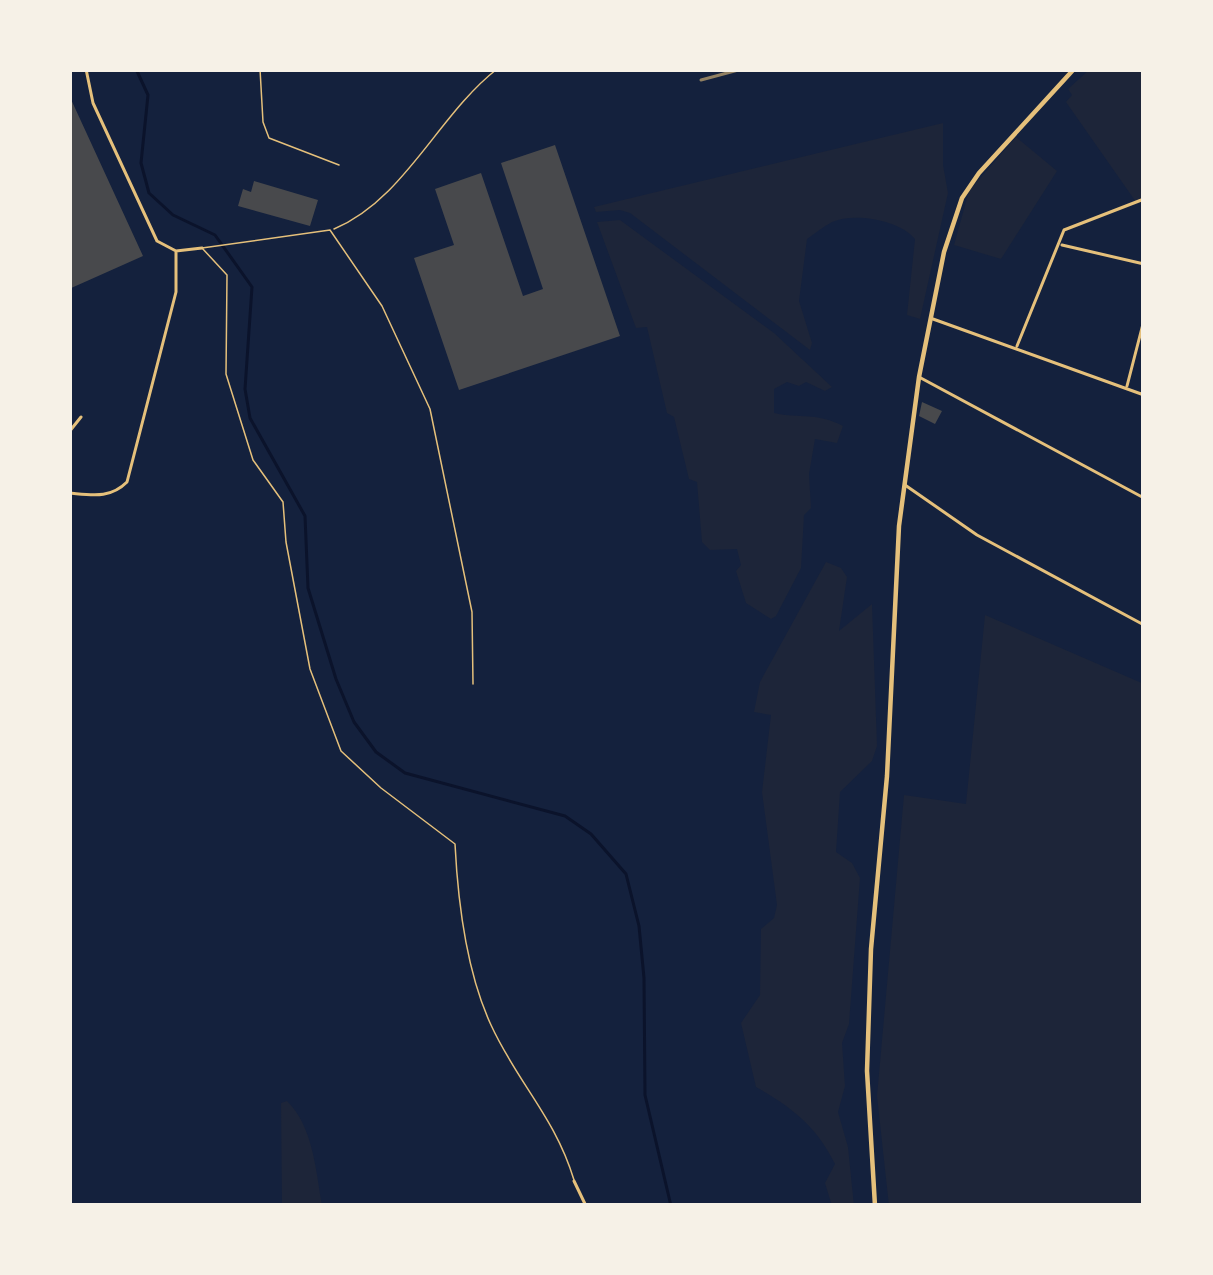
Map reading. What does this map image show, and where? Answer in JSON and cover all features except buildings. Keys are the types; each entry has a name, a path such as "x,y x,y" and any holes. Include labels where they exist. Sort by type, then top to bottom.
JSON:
{"main road":[{"path":"875,1206 868,1108 871,949 887,776 904,484 919,377 944,252 962,198 1074,69"}],"street":[{"path":"86,69 93,103 157,241 176,251 202,248"},
{"path":"1016,348 1066,229 1144,199"},
{"path":"1060,244 1144,264"},
{"path":"69,493 100,496 117,492 128,482 176,292 176,251"},
{"path":"931,319 1144,394"},
{"path":"1126,388 1144,320"},
{"path":"919,377 1144,499"},
{"path":"69,432 81,417"},
{"path":"904,484 977,535 1144,626"},
{"path":"574,1181 586,1206"}],"lane":[{"path":"260,69 263,122 269,138 339,164"},
{"path":"202,248 330,230 356,215 404,174 445,121 497,69"},
{"path":"330,230 382,306 430,409 472,612 473,684"},
{"path":"202,248 226,275 226,374 253,460 283,502 310,668 340,751 455,844 462,922 490,1024 543,1108 564,1148 574,1181"}],"shaded area":[{"path":"1090,69 1144,69 1144,199 1136,202 1066,102 1072,95 1068,89"},
{"path":"943,123 948,193 920,319 907,315 915,239 888,223 841,219 807,239 799,301 810,350 630,213 596,212 594,207"},
{"path":"1016,137 1057,171 1001,259 954,245 969,191"},
{"path":"620,220 774,333 832,387 825,391 806,382 799,386 787,382 774,389 774,413 816,417 843,426 837,443 815,439 801,568 771,619 746,603 736,571 741,565 737,549 710,550 702,542 697,482 689,479 674,417 667,413 647,327 636,328 597,222"},
{"path":"826,562 841,568 847,577 839,631 872,604 877,746 872,761 840,792 836,852 852,863 860,878 849,1024 842,1043 845,1086 838,1112 848,1147 854,1206 832,1206 825,1183 835,1164 828,1151 802,1119 756,1087 741,1023 760,995 761,929 774,918 777,905 762,792 771,715 754,712 760,682"},
{"path":"985,615 1144,684 1144,1206 889,1206 877,1096 904,795 966,804"},
{"path":"287,1101 308,1136 322,1206 282,1206 281,1103"}],"waterway":[{"path":"136,69 148,95 141,163 149,193 173,215 215,235 252,287 245,389 250,418 305,516 308,588 354,722 376,752 405,773 565,816 591,834 626,874 639,926 644,978 645,1095 671,1206"}],"railway":[{"path":"701,80 742,69"}]}
